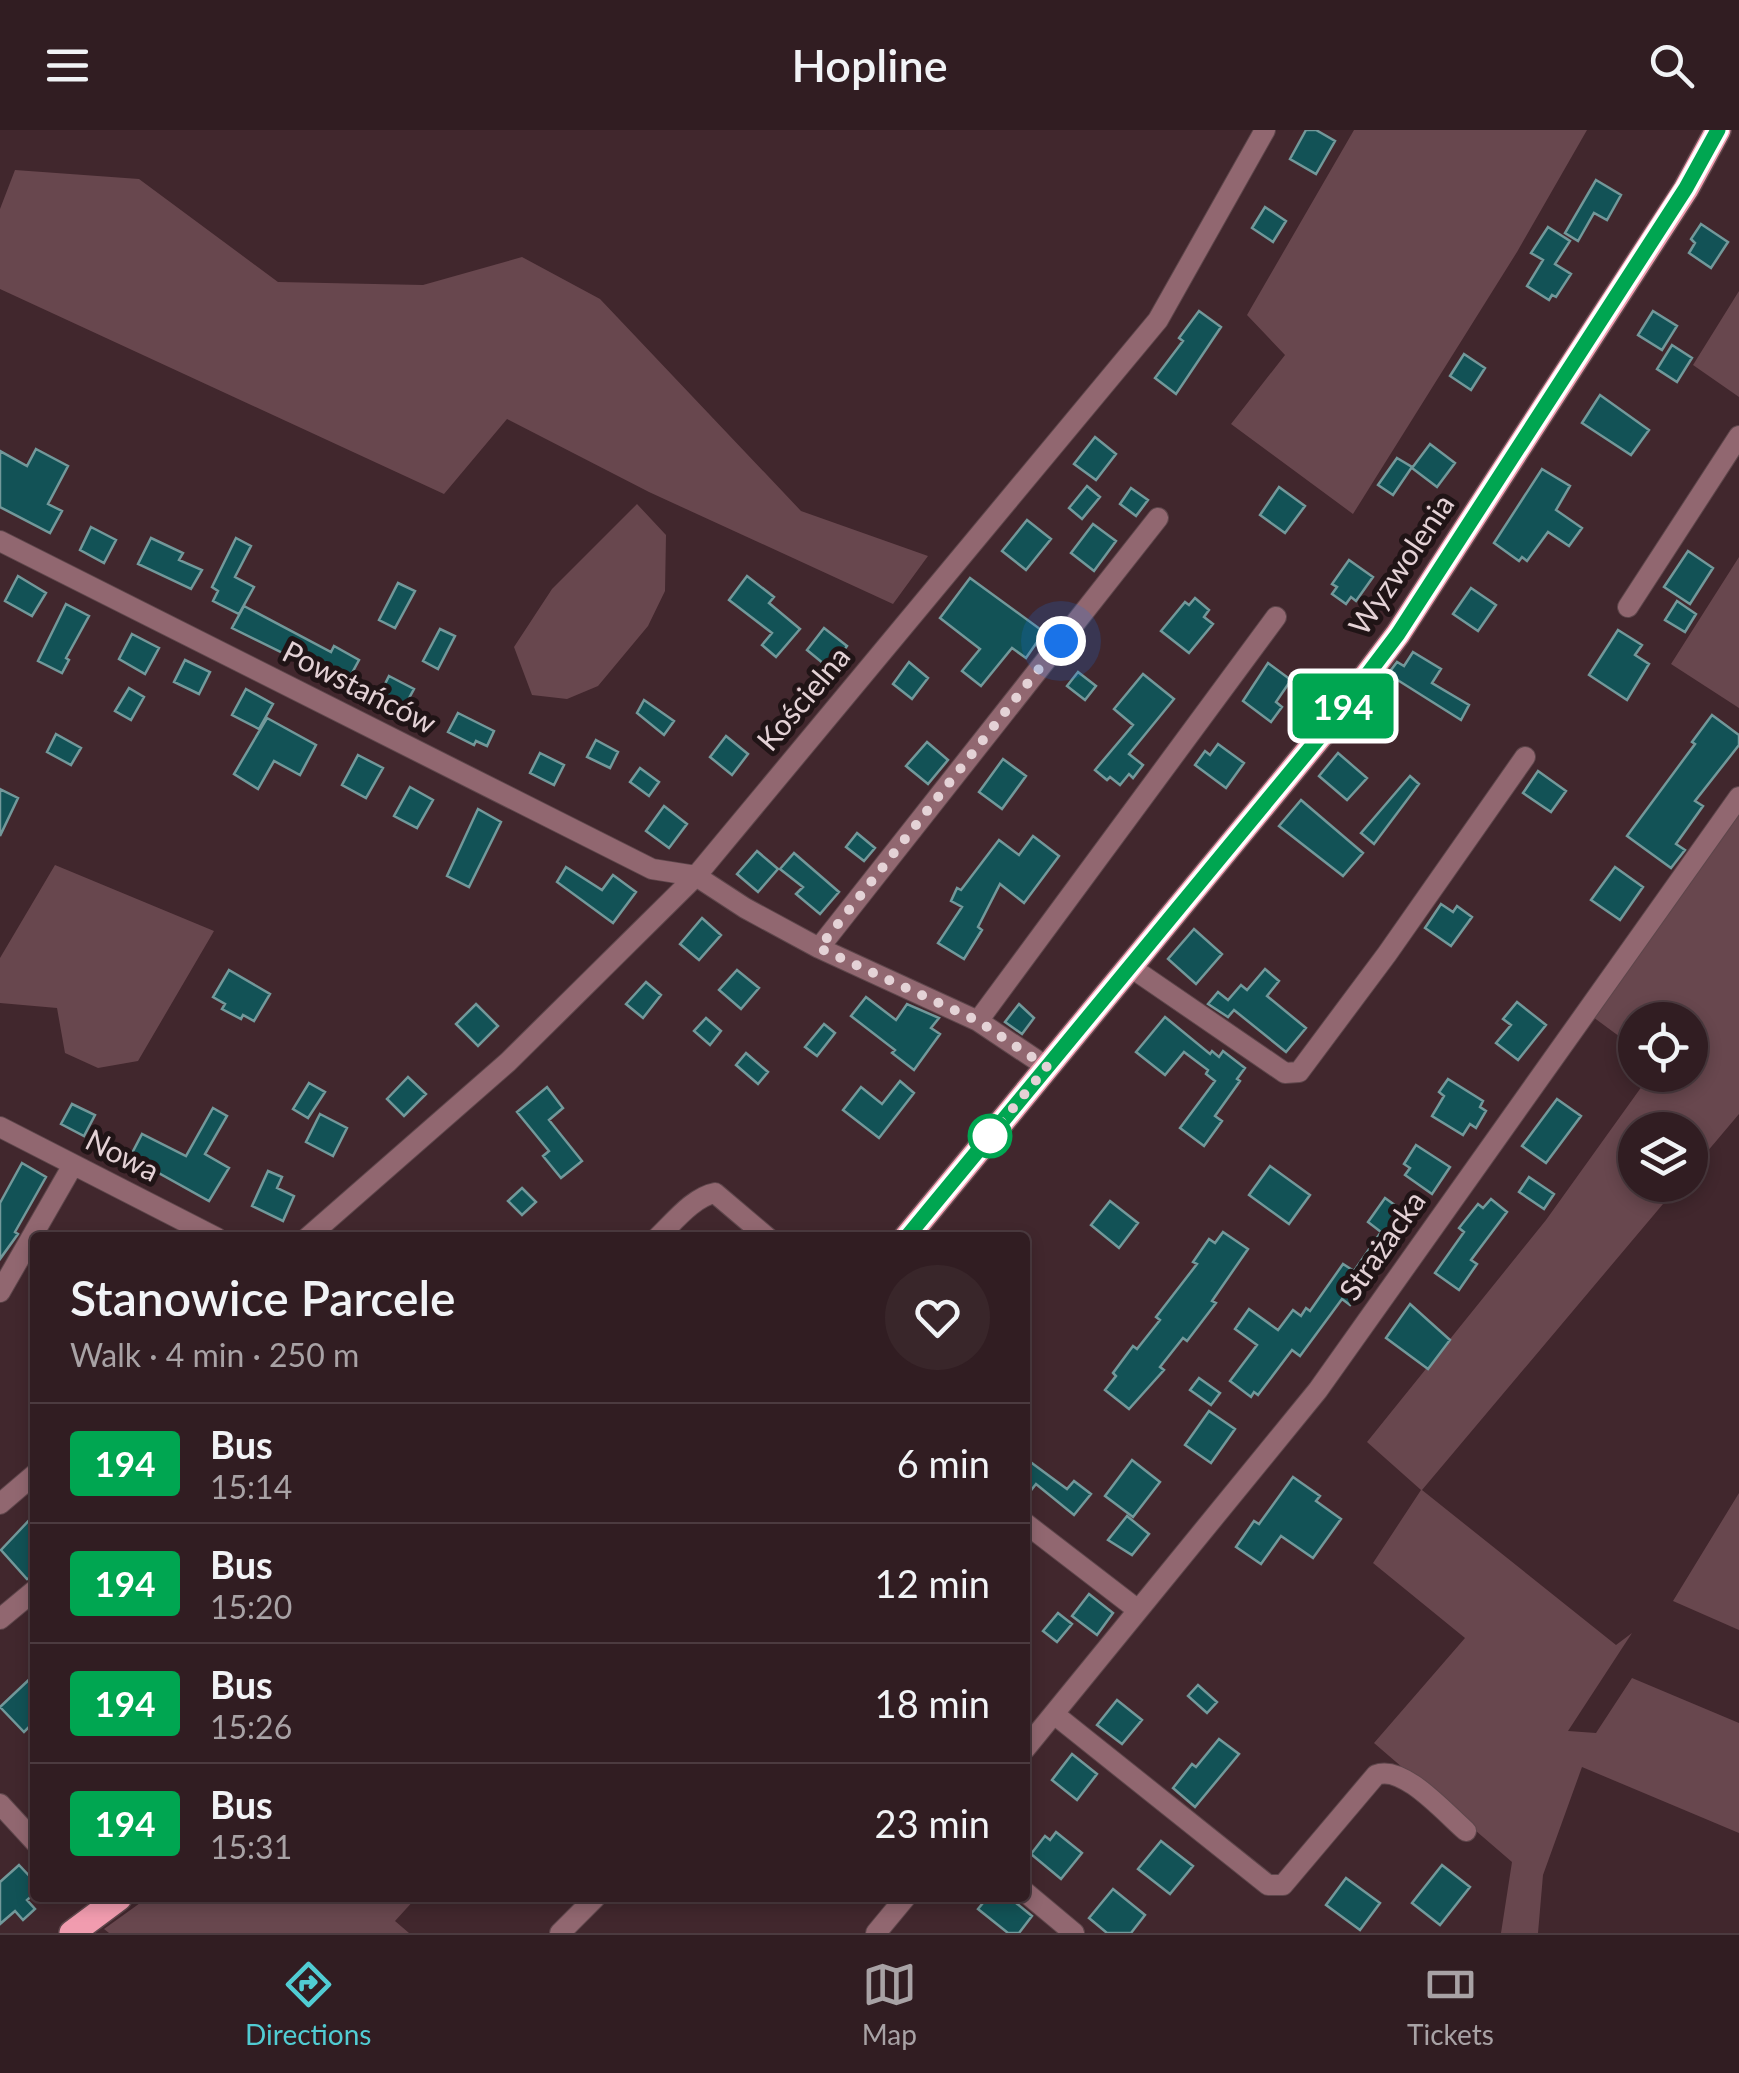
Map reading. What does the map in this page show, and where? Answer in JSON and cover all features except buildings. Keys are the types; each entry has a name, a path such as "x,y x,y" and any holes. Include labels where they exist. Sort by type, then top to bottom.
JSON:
{"main road":[{"name":"Wyzwolenia","path":"911,1232 1327,728 1398,634 1686,188 1718,130"},
{"path":"72,1933 102,1902"}],"street":[{"name":"Kościelna","path":"314,1232 508,1062 696,876 1158,320 1264,130"},
{"path":"1628,607 1739,436"},
{"path":"819,948 1158,518"},
{"name":"Powstańców","path":"0,540 652,869 696,876"},
{"path":"978,1021 1276,618"},
{"path":"1129,966 1285,1072 1298,1072 1387,954 1525,757"},
{"name":"Strażacka","path":"1030,1743 1318,1390 1739,798"},
{"path":"696,876 819,948 978,1021 1047,1067"},
{"name":"Nowa","path":"0,1127 205,1232"},
{"path":"34,1232 73,1165"},
{"path":"663,1232 708,1193 714,1193 761,1232"},
{"path":"0,1292 30,1240"},
{"path":"0,1504 30,1478"},
{"path":"1030,1527 1138,1610"},
{"path":"0,1619 30,1594"},
{"path":"1054,1714 1268,1885 1283,1884 1376,1775 1386,1771 1402,1775 1466,1831"},
{"path":"0,1804 30,1837"},
{"path":"1030,1896 1074,1933"},
{"path":"560,1933 591,1902"},
{"path":"885,1930 902,1902"}],"shaded area":[{"path":"1354,130 1587,130 1517,252 1353,514 1231,424 1285,355 1247,315"},
{"path":"15,170 139,179 278,282 423,285 522,257 600,299 801,511 928,556 893,604 649,492 507,419 444,494 0,289 0,209"},
{"path":"1739,291 1739,397 1693,365"},
{"path":"637,504 666,535 665,591 648,626 598,686 567,699 532,695 514,647 552,589"},
{"path":"1739,557 1739,708 1671,664"},
{"path":"1739,814 1739,1114 1708,1151 1708,1112 1623,1112 1638,1092 1708,1092 1708,1002 1618,1002 1618,1035 1593,1017"},
{"path":"55,865 214,931 138,1061 98,1068 65,1053 57,1008 0,1003 0,958"},
{"path":"1618,1120 1618,1202 1665,1202 1422,1490 1616,1645 1632,1633 1568,1731 1596,1733 1632,1678 1739,1723 1739,1833 1582,1767 1543,1875 1538,1933 1501,1933 1512,1862 1374,1743 1465,1638 1373,1563 1421,1490 1367,1442 1546,1220"},
{"path":"1739,1493 1739,1630 1673,1601"},
{"path":"141,1902 412,1902 395,1921 409,1933 109,1933 104,1929"}],"bus line":[{"name":"194","path":"911,1232 1327,728 1398,634 1686,188 1718,130"}],"route":[{"path":"990,1136 1047,1067 978,1021 819,948 1061,641"}]}
